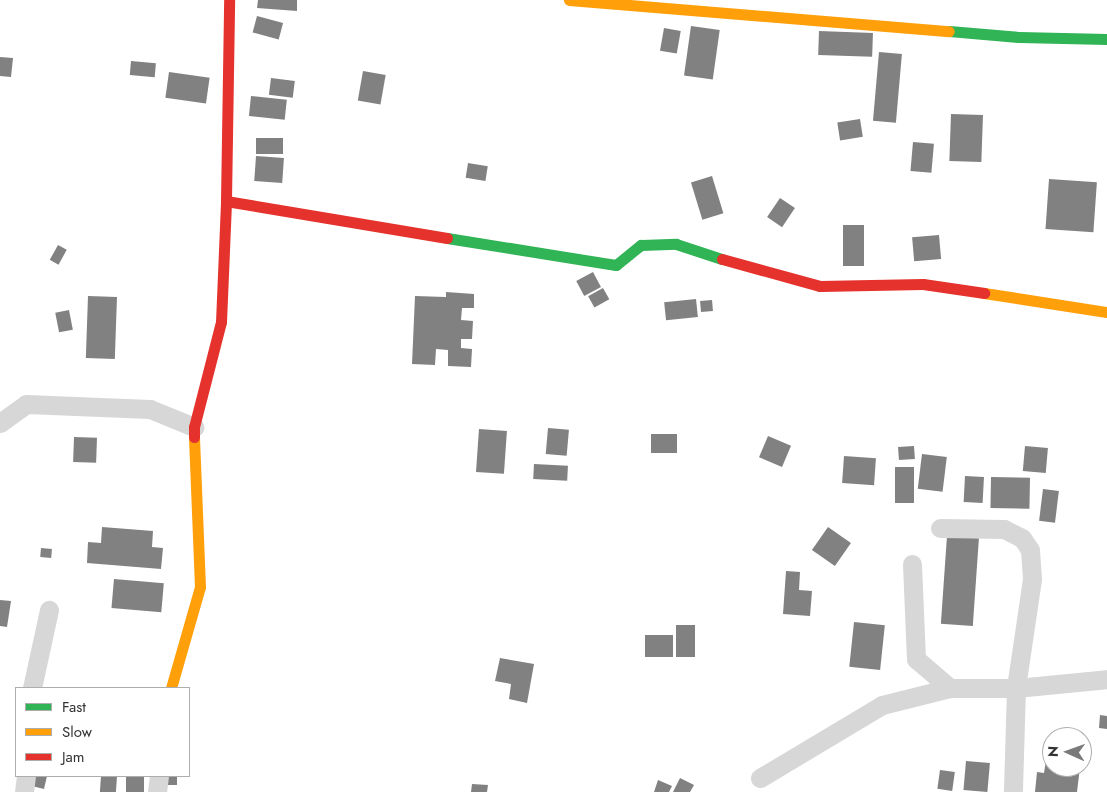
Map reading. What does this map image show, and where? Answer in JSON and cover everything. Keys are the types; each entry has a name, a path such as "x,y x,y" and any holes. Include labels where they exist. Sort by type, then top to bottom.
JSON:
{"street":[{"path":"171,687 200,587 194,427 221,322 226,201 229,0"},
{"path":"569,0 1019,38 1107,39"},
{"path":"226,201 559,258 616,265 641,246 676,244 758,270 820,286 923,284 1107,312"},
{"path":"0,423 26,404 150,409 194,427"},
{"path":"940,528 1004,529 1022,538 1030,550 1032,579 1016,688 1013,792"},
{"path":"912,564 916,659 950,688"},
{"path":"32,687 49,610"},
{"path":"760,778 882,705 950,688 1016,688 1107,679"},
{"path":"24,792 26,777"},
{"path":"157,792 159,777"}],"building":[{"path":"258,0 297,0 297,11 257,8"},
{"path":"257,16 283,23 279,39 253,32"},
{"path":"691,26 720,30 713,80 684,76"},
{"path":"664,28 681,31 677,54 660,51"},
{"path":"819,31 873,33 872,57 818,55"},
{"path":"879,52 902,54 896,123 873,121"},
{"path":"0,57 13,58 11,77 0,76"},
{"path":"131,61 156,63 155,77 130,75"},
{"path":"363,71 386,75 380,105 358,101"},
{"path":"169,72 210,78 206,103 165,98"},
{"path":"271,78 295,81 293,98 269,95"},
{"path":"251,96 287,100 285,120 249,116"},
{"path":"951,114 983,115 981,162 949,161"},
{"path":"860,119 863,137 840,140 837,123"},
{"path":"256,138 283,138 283,154 256,154"},
{"path":"913,142 934,144 931,173 910,171"},
{"path":"256,156 284,158 282,183 254,181"},
{"path":"468,163 488,166 485,181 466,178"},
{"path":"712,176 723,213 702,220 691,182"},
{"path":"1049,179 1097,182 1093,232 1046,229"},
{"path":"780,198 795,208 782,227 767,217"},
{"path":"843,225 864,225 864,266 843,266"},
{"path":"939,235 941,259 914,261 912,237"},
{"path":"58,245 67,250 59,265 50,260"},
{"path":"593,272 601,287 584,296 576,281"},
{"path":"603,288 609,299 594,308 588,296"},
{"path":"446,292 474,294 474,308 462,308 461,320 473,321 472,339 461,339 461,348 472,349 471,367 448,366 448,350 436,349 435,365 412,364 415,296 446,297"},
{"path":"88,296 117,297 115,359 86,358"},
{"path":"696,299 698,317 666,320 664,302"},
{"path":"712,300 713,311 701,312 700,301"},
{"path":"69,310 73,330 59,332 55,313"},
{"path":"548,428 569,430 567,456 546,454"},
{"path":"479,429 507,431 504,474 476,472"},
{"path":"651,434 677,434 677,453 651,453"},
{"path":"768,436 791,446 782,467 759,457"},
{"path":"74,437 97,438 96,463 73,462"},
{"path":"914,446 915,459 899,460 898,447"},
{"path":"1025,446 1048,448 1046,473 1023,471"},
{"path":"922,454 947,457 943,492 918,489"},
{"path":"844,456 876,458 874,485 842,483"},
{"path":"534,464 568,466 567,481 533,479"},
{"path":"895,467 914,467 914,503 895,503"},
{"path":"965,476 984,477 983,503 964,502"},
{"path":"991,477 1030,478 1029,509 990,508"},
{"path":"1043,489 1059,491 1055,523 1039,521"},
{"path":"102,527 153,531 152,547 163,548 161,569 87,563 88,542 101,543"},
{"path":"828,527 851,543 835,566 812,550"},
{"path":"947,536 979,538 973,626 941,624"},
{"path":"41,548 52,549 51,558 40,557"},
{"path":"786,571 800,572 799,590 812,591 810,616 783,614"},
{"path":"114,579 164,583 161,612 111,608"},
{"path":"0,600 11,601 7,627 0,626"},
{"path":"854,622 885,625 880,670 849,667"},
{"path":"676,625 695,625 695,657 676,657"},
{"path":"645,635 673,635 673,657 645,657"},
{"path":"500,658 534,664 527,703 509,699 511,684 495,681"},
{"path":"1100,715 1107,716 1107,729 1099,728"},
{"path":"966,761 990,763 987,792 963,790"},
{"path":"940,770 955,772 952,791 937,789"},
{"path":"1037,772 1042,773 1042,777 1079,777 1077,792 1035,792"},
{"path":"35,777 47,777 44,789 32,786"},
{"path":"101,777 117,777 116,792 100,792"},
{"path":"126,777 144,777 144,792 126,792"},
{"path":"166,777 177,777 177,785 166,785"},
{"path":"680,778 694,785 690,792 673,792"},
{"path":"658,780 672,786 669,792 654,792"},
{"path":"472,784 488,785 487,792 471,792"}],"traffic: fast":[{"path":"949,31 1019,37 1107,39"},
{"path":"447,238 616,265 641,245 676,244 722,259"}],"traffic: slow":[{"path":"569,0 949,31"},
{"path":"984,293 1107,312"},
{"path":"171,687 200,587 194,437"}],"traffic: jam":[{"path":"194,437 194,427 221,322 226,201 229,0"},
{"path":"226,201 447,238"},
{"path":"722,259 820,286 923,284 984,293"}]}
